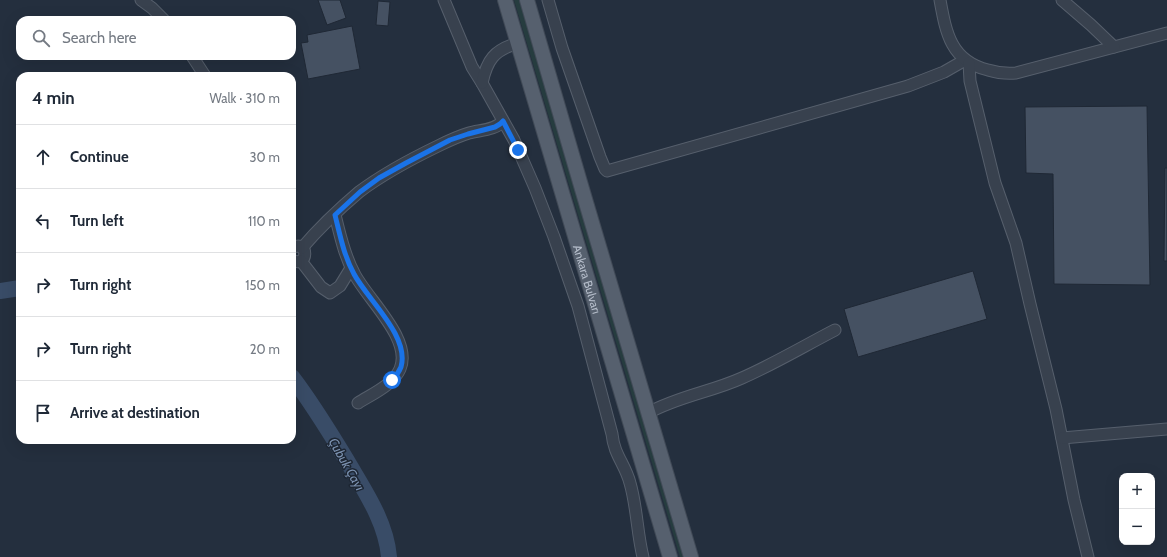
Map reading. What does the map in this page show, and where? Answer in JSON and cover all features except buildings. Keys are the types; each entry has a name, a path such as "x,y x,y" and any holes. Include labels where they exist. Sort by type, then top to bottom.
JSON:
{"main road":[{"name":"Ankara Bulvarı","path":"505,0 670,557"},
{"name":"Ankara Bulvarı","path":"527,0 691,557"}],"street":[{"path":"141,0 160,16"},
{"path":"444,0 472,68 514,140 554,237 578,306 612,434 614,448 630,483 635,502 643,557"},
{"path":"548,0 562,48 600,157 607,171 908,86 967,62"},
{"path":"940,0 945,26 949,39 955,49 967,62 982,69 1007,74 1016,73 1167,33"},
{"path":"1062,0 1091,24 1114,47"},
{"path":"482,84 484,73 490,59 500,50 518,43"},
{"path":"195,60 202,72"},
{"path":"967,62 970,81 995,183 1016,243 1062,438 1074,500 1088,557"},
{"path":"351,268 340,286 330,293 321,287 296,261 305,257 305,254 297,248 360,192 379,178 450,140 495,127 503,121"},
{"path":"335,215 354,275 393,330 401,345 401,368 392,380 358,403"},
{"path":"648,414 675,400 716,388 743,378 835,330"},
{"path":"1062,438 1167,429"}],"green space":[{"path":"514,0 519,0 684,557 680,557"}],"waterway":[{"name":"Çubuk Çayı","path":"0,291 16,289"},
{"name":"Çubuk Çayı","path":"296,383 320,417 367,494 384,531 389,557"}],"route":[{"path":"392,380 401,368 401,345 393,330 354,275 344,248 335,215 344,205 379,178 460,136 495,127 503,121 518,150"}]}
